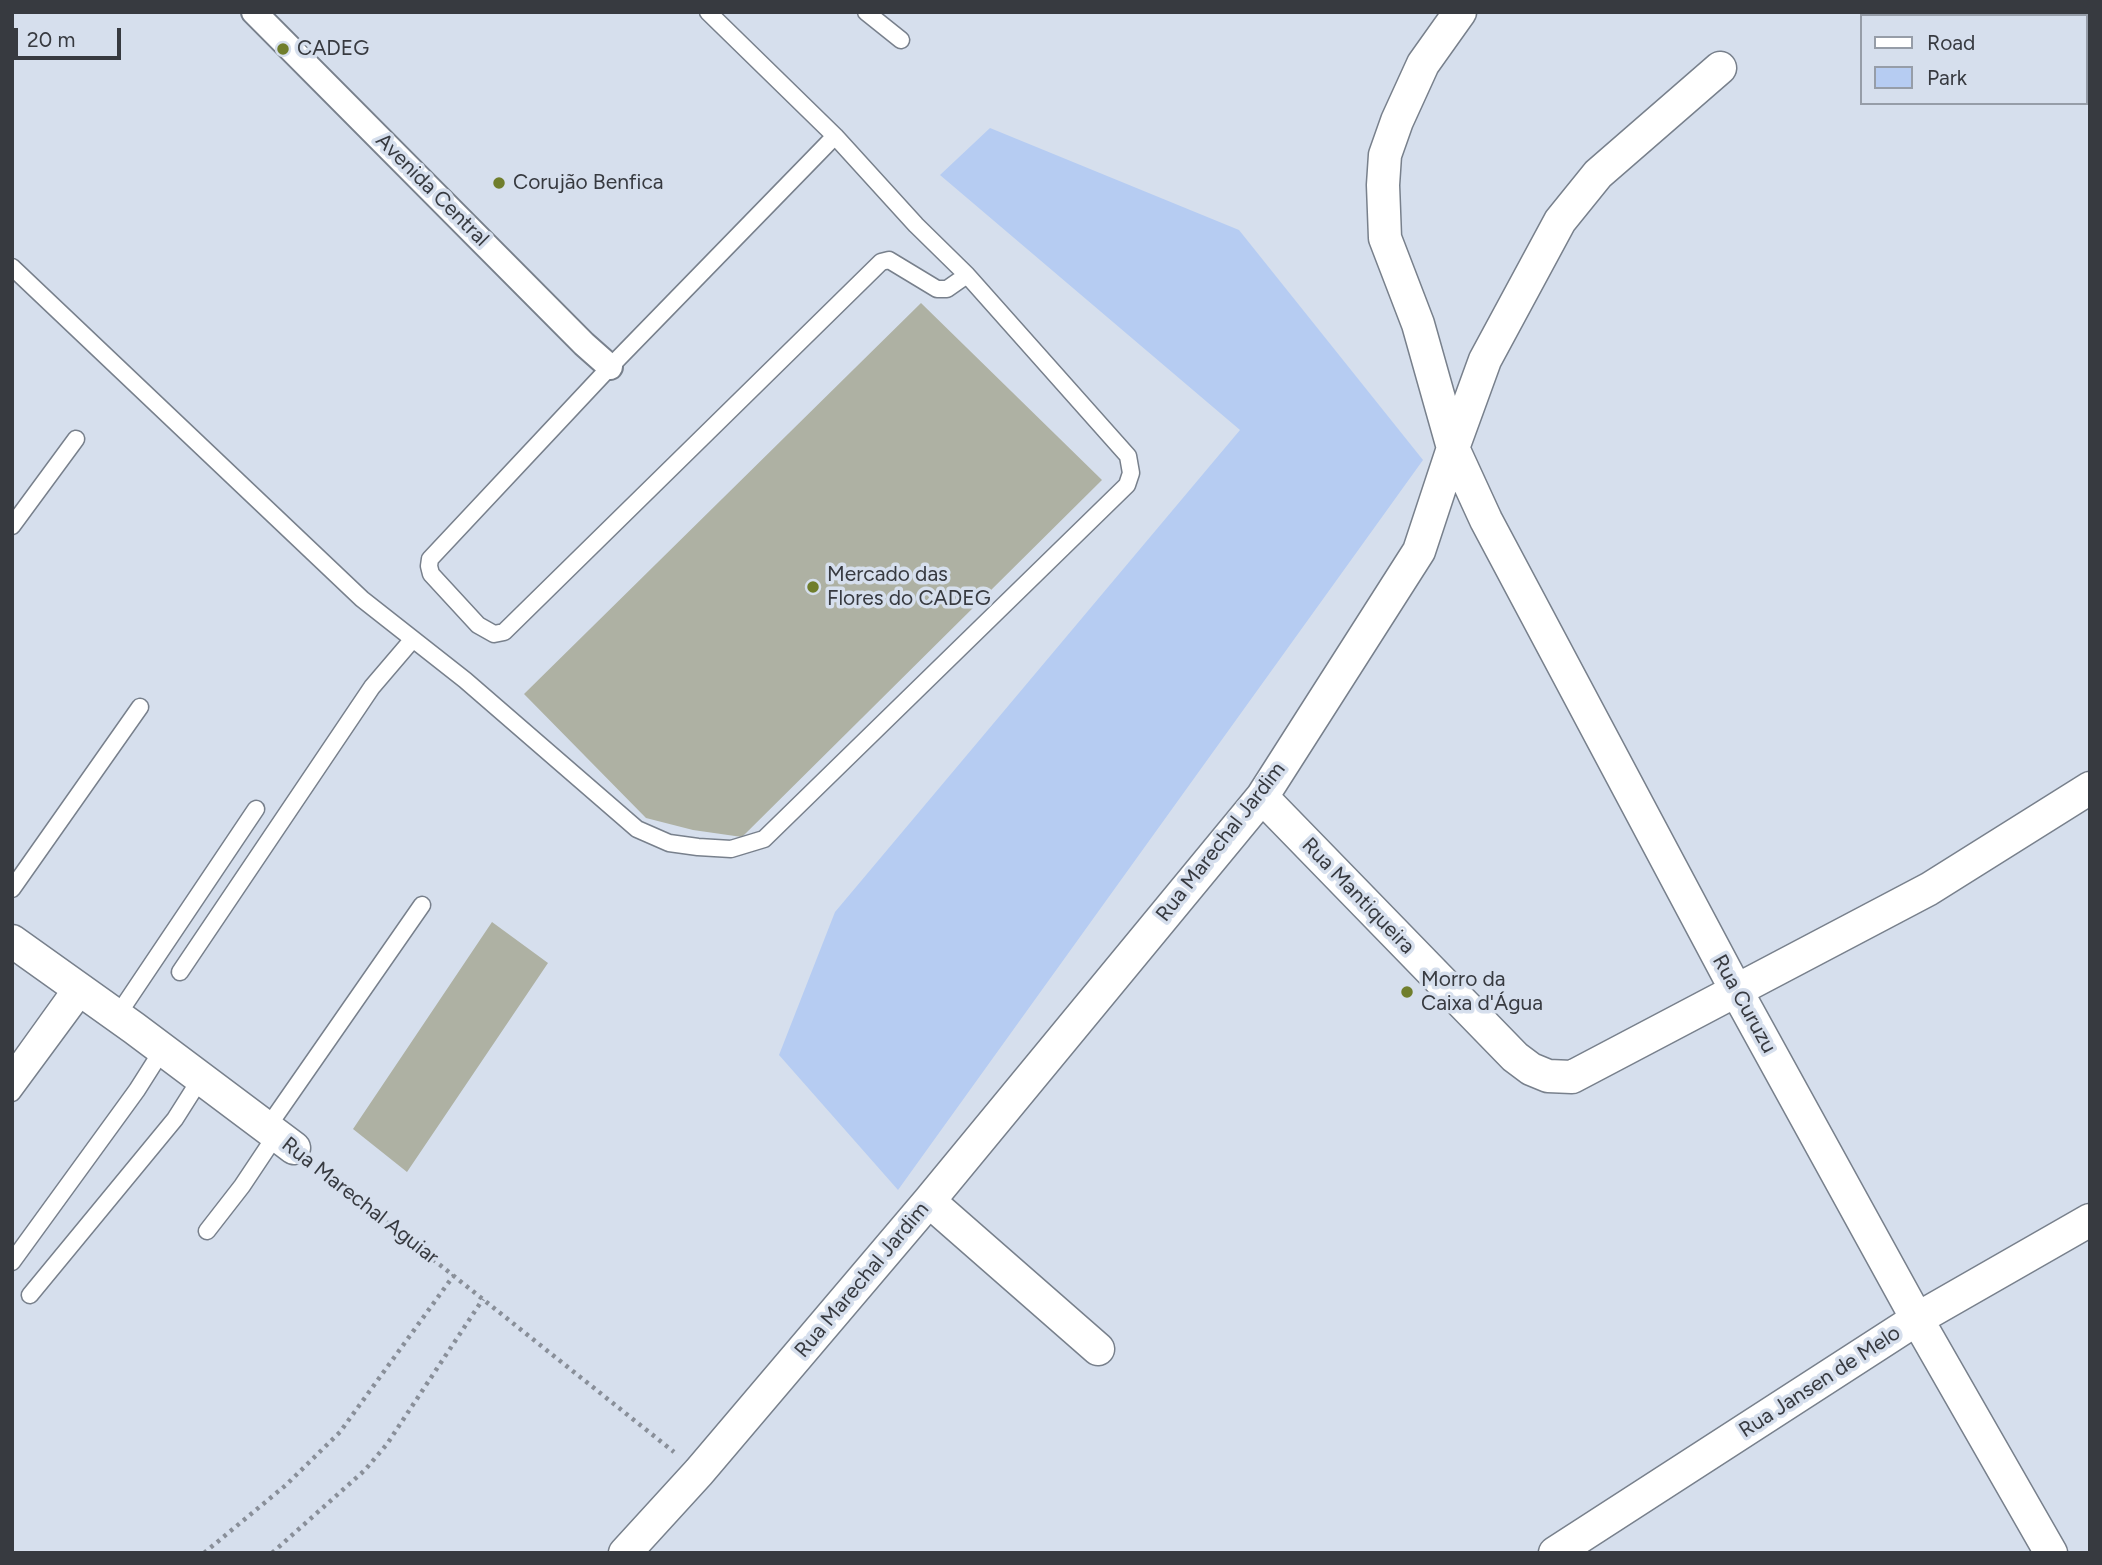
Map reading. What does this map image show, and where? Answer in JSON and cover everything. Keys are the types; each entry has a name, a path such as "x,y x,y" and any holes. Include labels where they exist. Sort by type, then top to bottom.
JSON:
{"street":[{"name":"Avenida Central","path":"254,12 610,367"},
{"path":"1453,448 1418,324 1385,238 1383,185 1385,155 1396,121 1423,64 1460,12"},
{"name":"Rua Marechal Jardim","path":"642,1547 699,1472 929,1201 1262,797 1419,551 1485,360 1560,221 1598,174 1720,68"},
{"name":"Rua Curuzu","path":"1453,448 1486,520 1736,990 1917,1320 2051,1553"},
{"path":"1736,990 1929,889 2090,788"},
{"name":"Rua Mantiqueira","path":"1262,797 1515,1057 1531,1069 1548,1076 1572,1077 1736,990"},
{"name":"Rua Marechal Aguiar","path":"12,941 163,1049 279,1137"},
{"path":"929,1201 1098,1349"},
{"name":"Rua Jansen de Melo","path":"1555,1553 1917,1320 2090,1220"}],"lane":[{"path":"12,267 362,599 465,680 637,829 669,843 698,848 732,849 764,839 1127,485 1131,473 1128,456 967,275 916,225 835,136 708,12"},
{"path":"866,12 901,40"},
{"path":"835,136 610,367 430,559 431,574 478,625 494,634 504,632 881,262 889,260 937,289 947,289 967,275"},
{"path":"12,526 76,439"},
{"path":"180,972 372,687 413,639"},
{"path":"12,889 140,707"},
{"path":"117,1016 256,809"},
{"path":"207,1231 279,1137 422,905"},
{"path":"12,1070 79,989"},
{"path":"12,1093 79,989"},
{"path":"12,1262 137,1090 163,1049"},
{"path":"30,1295 175,1119 201,1078"}],"path":[{"name":"Rua Marechal Aguiar","path":"279,1137 699,1472"},
{"path":"204,1553 286,1485 340,1432 454,1275"},
{"path":"272,1553 365,1469 387,1444 483,1299"}],"green space":[{"path":"990,128 1239,230 1423,460 898,1190 779,1055 835,912 1240,430 940,175"}],"building":[{"name":"Mercado das Flores do CADEG","path":"921,303 1102,480 742,837 693,830 646,818 524,694"},
{"path":"492,922 548,963 407,1172 353,1129"}],"place":[{"name":"CADEG","path":"283,49"},
{"name":"Corujão Benfica","path":"499,183"},
{"name":"Mercado das Flores do CADEG","path":"813,587"},
{"name":"Morro da Caixa d'Água","path":"1407,992"}]}
